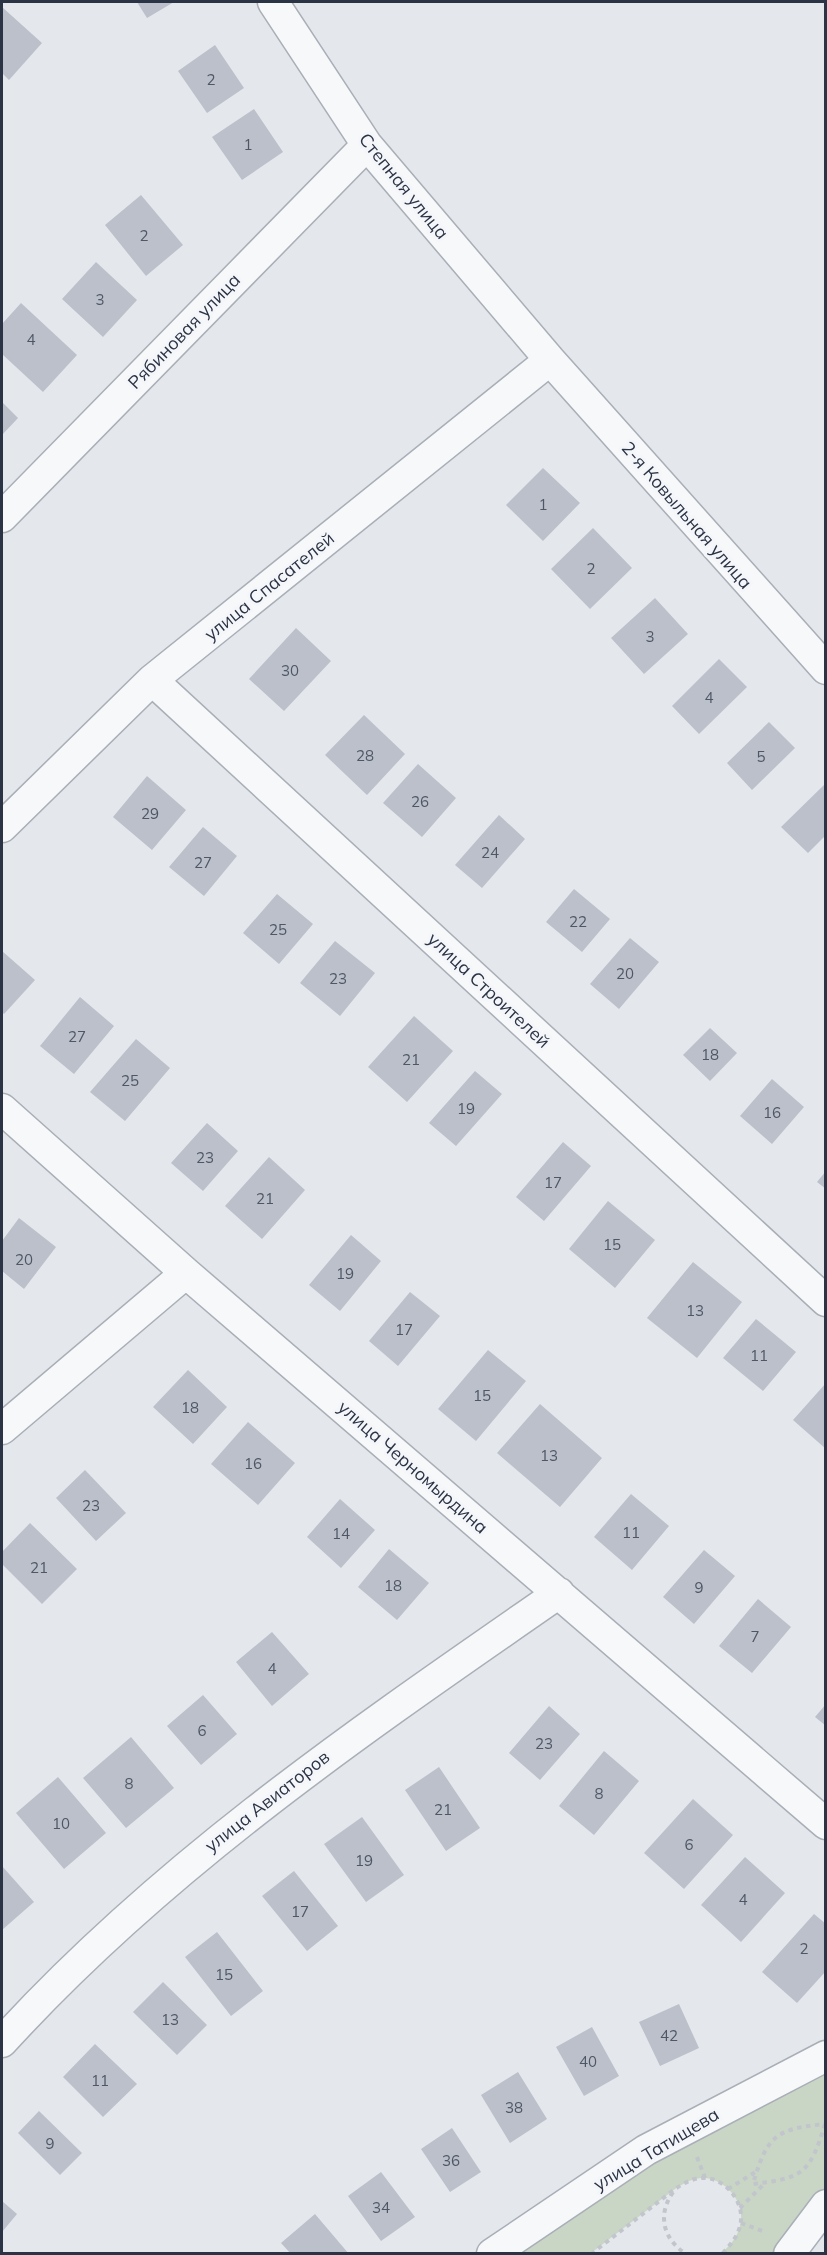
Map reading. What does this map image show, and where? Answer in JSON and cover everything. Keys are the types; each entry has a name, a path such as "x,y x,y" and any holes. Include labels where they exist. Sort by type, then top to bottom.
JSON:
{"street":[{"name":"Степная улица","path":"273,2 367,144 550,360"},
{"name":"Рябиновая улица","path":"2,517 367,144"},
{"name":"2-я Ковыльная улица","path":"550,360 825,669"},
{"name":"улица Спасателей","path":"2,826 152,680 550,360"},
{"name":"улица Строителей","path":"152,680 825,1301"},
{"name":"улица Черномырдина","path":"2,1109 186,1273 825,1824"},
{"path":"2,1429 186,1273"},
{"name":"улица Авиаторов","path":"2,2042 30,2011 188,1863 339,1746 559,1593"},
{"name":"улица Татищева","path":"492,2253 646,2150 825,2056"},
{"path":"789,2253 825,2205"}],"path":[{"path":"825,2124 814,2157 800,2174 766,2182 753,2184 772,2139 793,2127 825,2124"},
{"path":"728,2189 757,2171"},
{"path":"591,2253 675,2189 689,2180 705,2178 721,2183 728,2189 740,2208 741,2223 736,2238 722,2253"},
{"path":"740,2208 766,2182"},
{"path":"675,2189 666,2202 663,2218 666,2234 676,2247 686,2253"},
{"path":"717,2253 727,2248"}],"green space":[{"path":"825,2075 825,2190 776,2253 722,2253 739,2230 741,2218 738,2202 721,2184 706,2178 697,2178 675,2189 591,2253 515,2254 688,2141"}],"building":[{"path":"137,2 174,2 147,18"},
{"path":"2,7 42,43 9,80 2,73"},
{"path":"215,45 244,88 207,113 178,71"},
{"path":"254,109 283,152 242,180 212,137"},
{"path":"141,195 183,245 146,276 105,225"},
{"path":"96,262 137,300 103,337 62,299"},
{"path":"21,303 77,355 43,392 2,354 2,324"},
{"path":"2,402 18,418 2,435"},
{"path":"543,468 580,503 543,541 506,505"},
{"path":"593,528 632,568 590,609 551,569"},
{"path":"655,598 688,634 644,674 611,638"},
{"path":"296,628 331,661 284,711 249,679"},
{"path":"719,659 747,687 699,734 672,706"},
{"path":"364,715 405,754 367,795 325,755"},
{"path":"769,722 795,748 752,790 727,763"},
{"path":"418,764 456,798 422,837 383,803"},
{"path":"147,776 186,810 152,850 113,817"},
{"path":"826,783 826,835 808,853 781,827"},
{"path":"499,815 525,839 482,888 455,865"},
{"path":"203,827 237,856 204,896 169,867"},
{"path":"574,889 610,919 582,952 546,922"},
{"path":"277,894 313,924 279,964 243,933"},
{"path":"630,938 659,962 619,1009 590,984"},
{"path":"335,941 375,973 340,1016 300,983"},
{"path":"2,951 35,980 4,1014 2,1012"},
{"path":"80,997 114,1026 74,1074 40,1046"},
{"path":"414,1016 453,1051 407,1102 368,1067"},
{"path":"710,1028 737,1053 710,1081 683,1055"},
{"path":"136,1039 170,1068 125,1121 90,1092"},
{"path":"475,1071 502,1094 456,1146 429,1123"},
{"path":"772,1079 804,1107 772,1144 740,1116"},
{"path":"207,1123 238,1151 203,1191 171,1163"},
{"path":"563,1142 591,1166 544,1221 516,1197"},
{"path":"269,1157 305,1190 262,1239 225,1206"},
{"path":"826,1171 826,1189 817,1182"},
{"path":"608,1201 655,1240 615,1288 569,1249"},
{"path":"19,1218 56,1247 24,1289 2,1271 2,1241"},
{"path":"351,1235 381,1261 340,1311 309,1285"},
{"path":"693,1262 742,1302 697,1358 647,1318"},
{"path":"410,1292 440,1316 398,1366 369,1341"},
{"path":"756,1319 796,1352 763,1391 723,1358"},
{"path":"488,1350 526,1381 476,1441 438,1409"},
{"path":"188,1370 227,1407 193,1444 153,1407"},
{"path":"826,1383 826,1449 793,1420"},
{"path":"540,1404 602,1458 560,1507 497,1453"},
{"path":"248,1422 295,1463 258,1505 211,1464"},
{"path":"85,1470 126,1513 96,1541 56,1498"},
{"path":"631,1494 669,1526 632,1570 594,1537"},
{"path":"340,1499 375,1530 341,1568 307,1537"},
{"path":"30,1523 77,1569 42,1604 2,1564 2,1552"},
{"path":"389,1549 429,1583 397,1620 358,1587"},
{"path":"704,1550 735,1576 694,1624 663,1597"},
{"path":"758,1599 791,1627 752,1673 719,1646"},
{"path":"272,1632 309,1674 272,1706 236,1662"},
{"path":"203,1695 237,1734 201,1765 167,1726"},
{"path":"826,1704 826,1726 815,1717"},
{"path":"549,1706 580,1734 540,1780 509,1753"},
{"path":"131,1737 174,1788 126,1828 83,1778"},
{"path":"604,1751 639,1781 594,1835 559,1806"},
{"path":"439,1767 480,1828 446,1851 405,1790"},
{"path":"58,1777 106,1833 64,1869 16,1813"},
{"path":"693,1799 733,1835 684,1889 644,1853"},
{"path":"362,1817 404,1875 366,1902 324,1844"},
{"path":"745,1857 785,1893 741,1942 701,1905"},
{"path":"2,1866 34,1902 2,1930"},
{"path":"294,1871 338,1926 307,1951 262,1896"},
{"path":"814,1914 826,1924 826,1971 797,2003 762,1972"},
{"path":"217,1932 263,1991 231,2016 185,1957"},
{"path":"163,1982 207,2025 177,2055 133,2012"},
{"path":"679,2004 699,2048 660,2066 639,2022"},
{"path":"592,2027 619,2076 584,2096 556,2047"},
{"path":"95,2044 137,2084 103,2117 63,2077"},
{"path":"518,2072 547,2119 510,2143 481,2095"},
{"path":"39,2111 82,2153 60,2175 18,2133"},
{"path":"452,2128 481,2172 450,2192 421,2149"},
{"path":"381,2172 415,2217 381,2241 348,2196"},
{"path":"2,2201 17,2214 2,2232"},
{"path":"315,2214 349,2254 291,2254 281,2243"}]}
